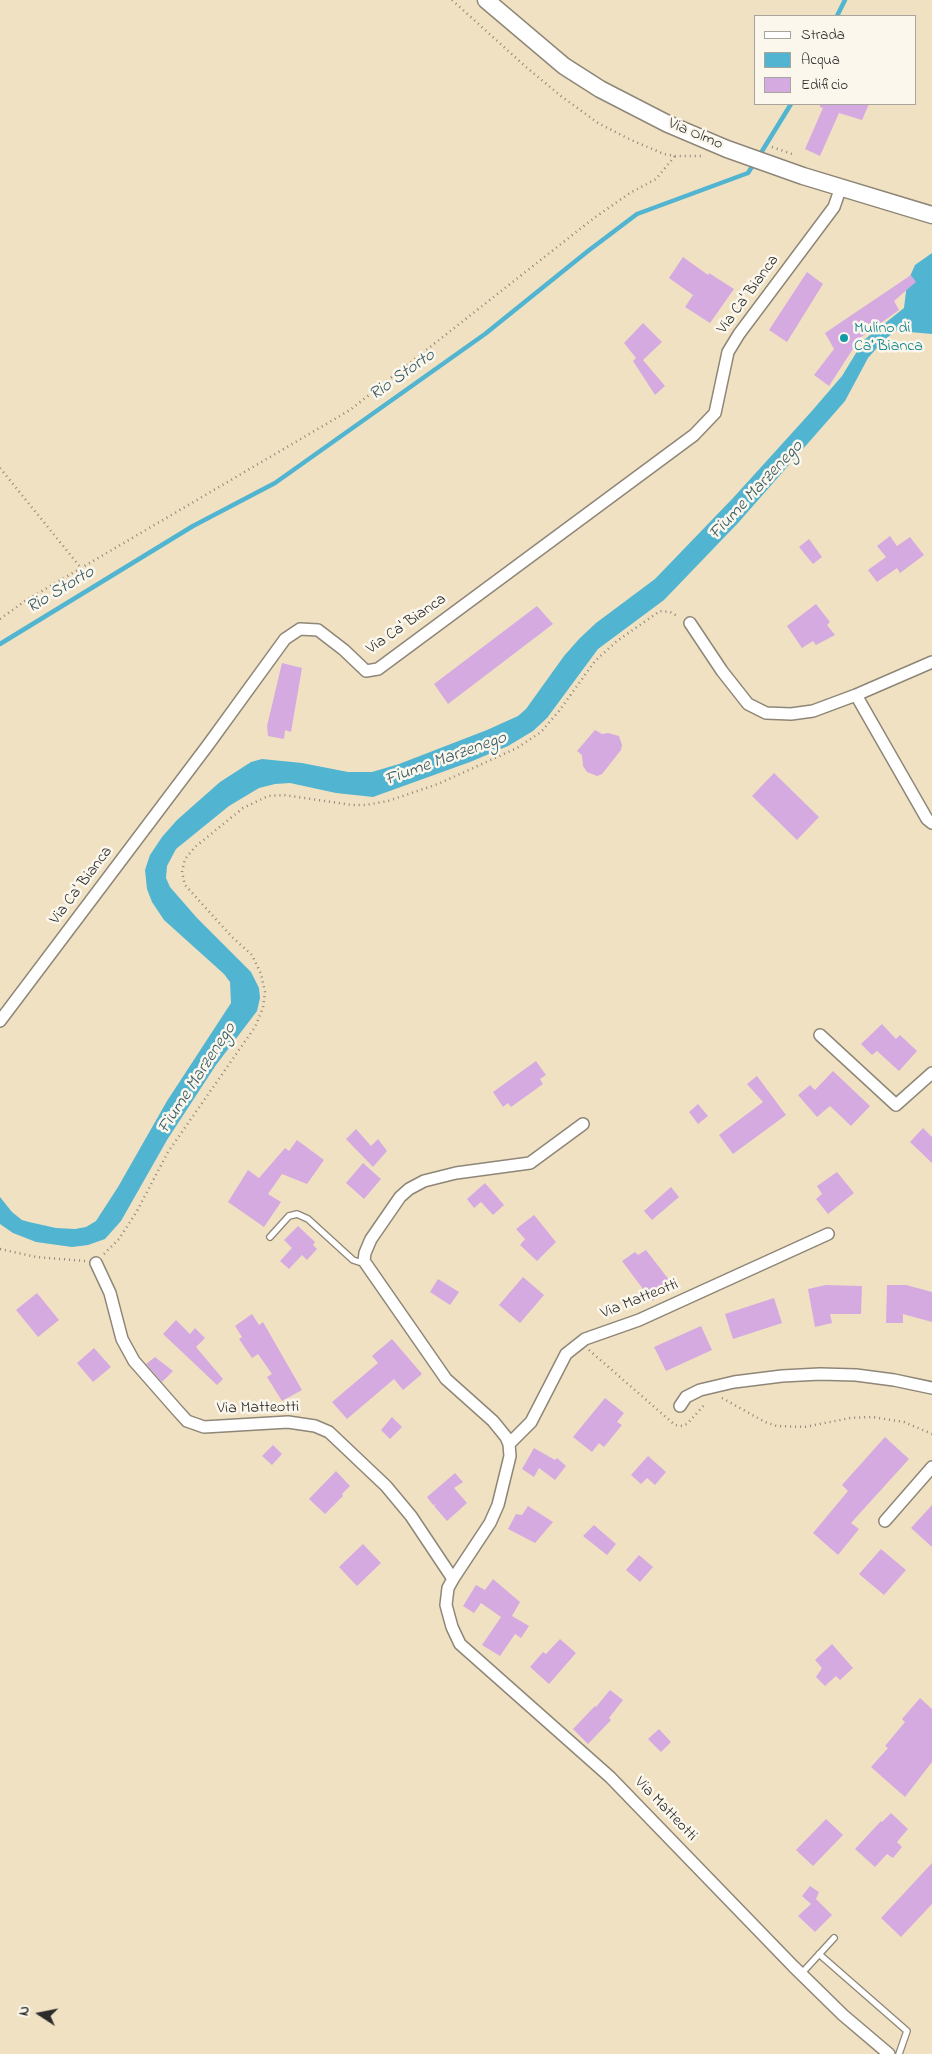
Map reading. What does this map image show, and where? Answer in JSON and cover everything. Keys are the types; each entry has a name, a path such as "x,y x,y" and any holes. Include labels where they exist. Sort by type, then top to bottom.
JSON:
{"street":[{"name":"Via Olmo","path":"486,0 564,66 600,89 668,124 726,149 778,167 932,215"},
{"name":"Via Ca' Bianca","path":"0,1021 208,745 285,639 300,629 318,630 344,650 366,671 378,668 694,435 714,413 728,352 848,189"},
{"path":"690,623 722,671 748,704 766,713 791,714 814,711 932,662"},
{"path":"856,695 927,819 932,823"},
{"path":"820,1035 896,1105 932,1073"},
{"path":"509,1444 506,1437 493,1421 446,1379 364,1261 365,1253 370,1239 400,1197 409,1189 424,1181 456,1173 530,1163 583,1124"},
{"name":"Via Matteotti","path":"828,1234 639,1320 580,1342 562,1360 541,1406 531,1422 509,1444 510,1456 496,1510 490,1523 453,1578 448,1588 446,1605 450,1622 460,1644 610,1777 801,1974 843,2015 889,2054"},
{"name":"Via Matteotti","path":"96,1263 110,1293 122,1340 134,1361 187,1421 204,1427 288,1422 315,1426 329,1432 386,1486 411,1516 453,1578"},
{"path":"680,1406 686,1397 700,1390 734,1382 782,1376 856,1375 932,1388"},
{"path":"885,1521 932,1468"}],"lane":[{"path":"270,1237 289,1216 297,1214 308,1219 353,1260 358,1262 364,1261"},
{"path":"801,1974 834,1938"},
{"path":"819,1954 907,2031 899,2054"}],"path":[{"path":"452,0 533,73 598,123 664,154 703,156"},
{"path":"0,619 25,601 350,410 594,218 656,179 675,156"},
{"path":"0,468 81,568"},
{"path":"0,1249 36,1257 96,1263 119,1239 138,1211 168,1152 255,1027 263,1008 265,992 261,974 252,956 185,885 182,872 184,859 194,847 243,808 268,796 284,795 334,803 366,805 438,784 500,756 517,748 541,732 559,711 595,661 645,621 660,611 665,611 690,623"},
{"path":"580,1342 675,1425 682,1426 687,1424 706,1402 712,1399"},
{"path":"717,1397 765,1422 777,1426 806,1426 850,1418 872,1417 904,1422 932,1434"}],"water":[{"name":"Fiume Marzenego","path":"932,253 932,334 910,332 905,324 884,340 868,358 845,401 738,523 664,600 598,649 547,718 533,731 508,746 470,762 373,797 336,793 290,783 259,788 229,806 176,849 167,866 166,878 170,887 197,918 251,972 259,988 260,998 257,1011 216,1065 167,1140 121,1221 105,1239 88,1245 72,1247 36,1242 13,1233 0,1224 0,1197 12,1212 22,1220 29,1222 56,1228 75,1229 86,1227 96,1221 118,1187 167,1101 231,1003 230,982 224,974 164,920 152,902 147,889 145,870 150,855 177,820 220,782 251,762 262,759 302,763 348,772 372,772 399,764 518,716 526,709 564,656 579,639 596,623 655,579 733,498 811,412 842,376 864,340 904,308 907,283 915,265"}],"building":[{"path":"820,105 869,105 862,120 839,113 820,156 805,149 823,108"},
{"path":"683,257 708,275 709,273 734,289 710,323 685,307 693,295 669,278"},
{"path":"807,272 823,284 787,342 769,330"},
{"name":"Mulino di Ca’ Bianca","path":"911,275 916,282 894,301 899,310 860,338 829,386 814,375 834,349 825,333"},
{"path":"643,323 662,342 643,360 665,386 655,395 633,361 636,358 624,343"},
{"path":"890,536 897,546 910,537 924,555 900,573 897,568 877,582 868,570 886,557 877,546"},
{"path":"809,539 822,557 813,564 799,547"},
{"path":"816,604 830,622 827,625 835,635 816,645 813,641 802,648 787,626"},
{"path":"537,606 553,624 448,704 434,684"},
{"path":"282,663 302,668 291,732 285,730 284,739 268,736 267,726"},
{"path":"595,730 602,734 608,733 619,736 622,745 621,750 602,774 597,776 587,772 583,766 582,755 577,751"},
{"path":"774,773 819,817 797,840 752,796"},
{"path":"882,1024 896,1039 900,1035 917,1051 899,1071 877,1051 872,1055 861,1044"},
{"path":"536,1061 546,1075 540,1079 543,1084 511,1107 508,1103 503,1107 493,1092"},
{"path":"833,1071 870,1106 851,1126 830,1106 817,1117 798,1095 810,1085 815,1090"},
{"path":"757,1076 786,1115 733,1154 719,1135 763,1102 747,1084"},
{"path":"698,1104 708,1116 698,1124 689,1112"},
{"path":"923,1128 932,1137 932,1163 910,1142"},
{"path":"356,1129 371,1146 378,1139 387,1151 373,1167 346,1139"},
{"path":"297,1140 324,1160 307,1184 282,1174 268,1194 281,1202 264,1227 228,1202 248,1170 259,1178 285,1148 289,1151"},
{"path":"363,1163 381,1179 364,1199 346,1183"},
{"path":"837,1172 854,1193 828,1214 816,1199 822,1194 817,1186"},
{"path":"485,1183 504,1205 493,1215 481,1202 474,1208 467,1199"},
{"path":"671,1187 679,1197 652,1220 644,1211"},
{"path":"534,1215 556,1242 537,1261 520,1245 525,1239 516,1229"},
{"path":"298,1226 315,1242 313,1245 317,1249 307,1260 302,1255 289,1269 280,1261 292,1248 284,1240"},
{"path":"646,1250 673,1285 652,1301 622,1261 635,1252 638,1255"},
{"path":"523,1277 544,1295 520,1323 499,1305"},
{"path":"438,1279 459,1292 450,1305 430,1292"},
{"path":"826,1285 862,1286 861,1314 830,1314 832,1323 815,1327 808,1289"},
{"path":"887,1285 906,1285 932,1292 932,1322 903,1314 903,1323 886,1323"},
{"path":"37,1293 59,1320 38,1337 16,1310"},
{"path":"774,1298 782,1323 733,1339 725,1314"},
{"path":"252,1314 259,1325 263,1322 302,1390 282,1401 267,1377 272,1374 258,1354 252,1358 239,1339 242,1337 235,1326"},
{"path":"176,1320 190,1334 195,1328 205,1338 196,1347 223,1379 217,1385 163,1334"},
{"path":"701,1326 712,1350 666,1371 654,1347"},
{"path":"392,1339 422,1374 403,1390 394,1379 347,1419 332,1402 378,1363 372,1356"},
{"path":"94,1348 111,1367 93,1382 77,1363"},
{"path":"155,1357 173,1371 162,1382 146,1364"},
{"path":"605,1398 624,1413 617,1422 622,1425 604,1447 599,1443 592,1452 573,1437"},
{"path":"392,1417 402,1427 390,1439 381,1430"},
{"path":"885,1437 909,1459 851,1523 859,1529 838,1555 813,1533 848,1491 842,1485"},
{"path":"273,1445 282,1454 272,1465 262,1456"},
{"path":"534,1448 555,1460 557,1458 566,1466 555,1480 539,1468 534,1477 522,1469"},
{"path":"648,1456 666,1472 655,1485 647,1478 641,1484 631,1475"},
{"path":"336,1471 350,1486 325,1514 309,1499"},
{"path":"455,1473 463,1482 454,1488 467,1503 447,1521 434,1506 436,1504 433,1505 427,1497"},
{"path":"932,1505 932,1547 911,1528"},
{"path":"528,1506 553,1522 535,1543 508,1529 516,1514 522,1515"},
{"path":"594,1525 616,1544 607,1555 583,1536"},
{"path":"363,1544 381,1563 357,1586 339,1567"},
{"path":"881,1549 906,1570 884,1595 859,1574"},
{"path":"639,1555 653,1567 640,1582 626,1570"},
{"path":"493,1579 520,1602 512,1616 529,1626 521,1638 515,1634 500,1656 482,1645 501,1617 481,1603 474,1613 463,1606 476,1585 485,1590"},
{"path":"560,1639 576,1653 549,1684 530,1667 543,1652 546,1654"},
{"path":"832,1644 853,1668 840,1680 836,1676 825,1686 816,1677 822,1668 815,1660"},
{"path":"610,1690 623,1700 609,1718 611,1720 588,1744 573,1729 596,1707"},
{"path":"920,1698 932,1709 932,1762 905,1797 871,1767 888,1748 885,1746 905,1722 902,1719"},
{"path":"659,1729 671,1742 661,1752 648,1739"},
{"path":"891,1813 908,1829 897,1842 902,1847 893,1858 887,1854 875,1867 855,1849"},
{"path":"826,1819 843,1835 813,1866 796,1850"},
{"path":"932,1863 932,1904 901,1937 881,1918"},
{"path":"810,1886 819,1892 816,1899 832,1915 815,1932 798,1916 811,1904 802,1896"}],"waterway":[{"name":"Rio Storto","path":"838,15 845,0"},
{"name":"Rio Storto","path":"759,156 790,105"},
{"name":"Rio Storto","path":"0,644 193,526 275,483 485,334 637,214 748,173 755,162"}],"place":[{"name":"Mulino di Ca’ Bianca","path":"844,338"}]}
